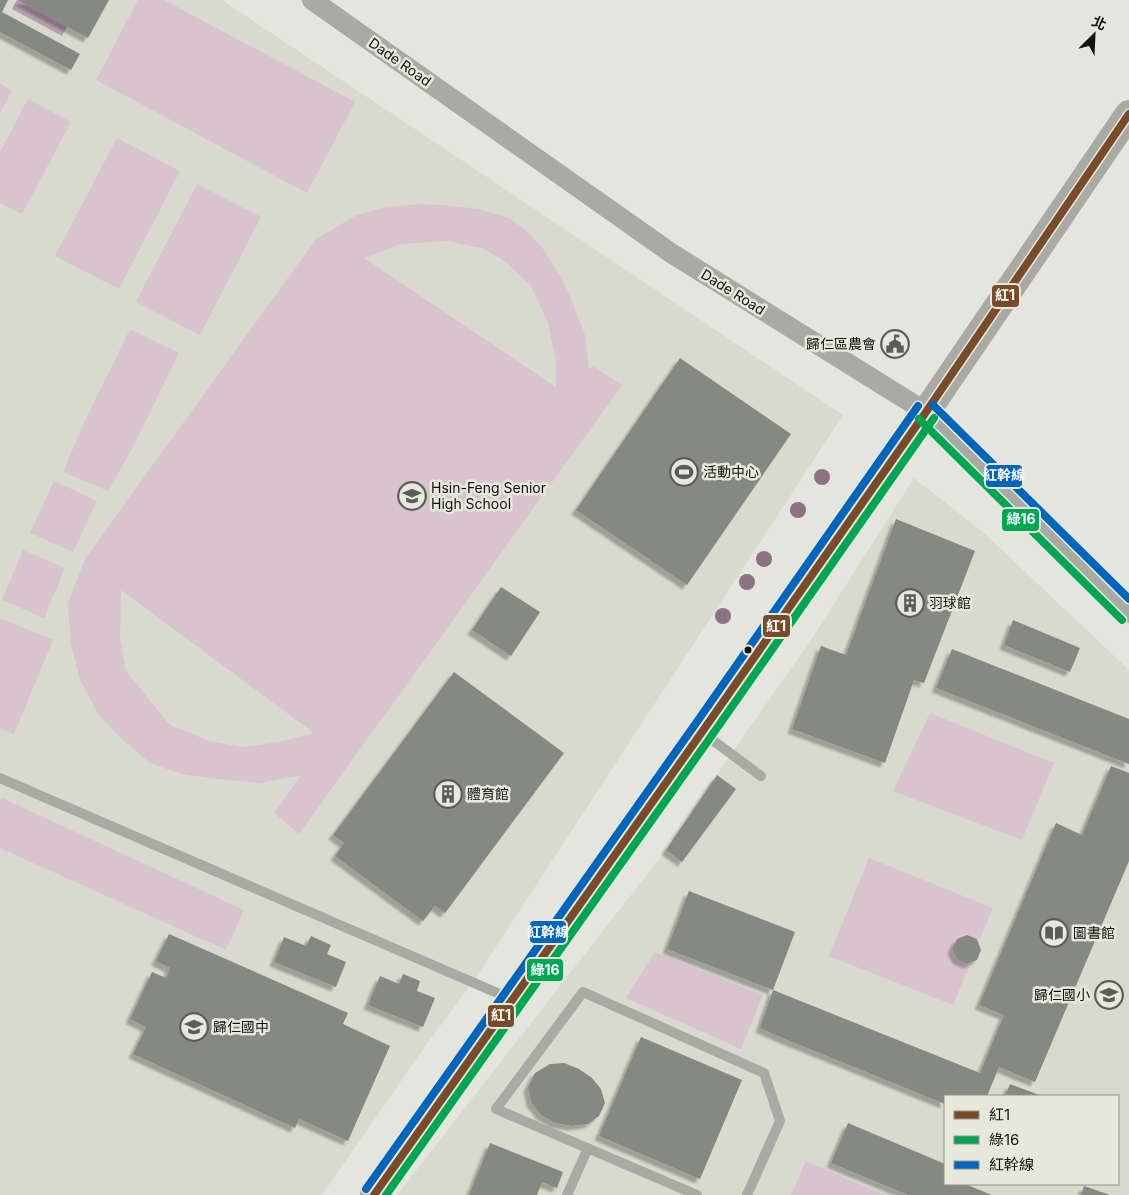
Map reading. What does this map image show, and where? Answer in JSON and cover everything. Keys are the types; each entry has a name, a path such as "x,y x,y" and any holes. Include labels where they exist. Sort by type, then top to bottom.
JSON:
{"street":[{"name":"Dade Road","path":"312,0 671,252 926,412 1129,613"},
{"path":"374,1195 926,412 1129,114"}],"lane":[{"path":"702,732 761,776"},
{"path":"0,778 512,1000"},
{"path":"697,1195 496,1109 583,992 764,1073 780,1121 747,1195"},
{"path":"567,1195 588,1148"}],"shaded area":[{"name":"Hsin-Feng Senior High School","path":"0,0 222,0 843,415 473,982 426,1045 322,1195 0,1195"},
{"path":"17,0 81,0 62,36 12,9"},
{"path":"138,0 164,0 355,102 307,193 96,80"},
{"path":"0,84 12,90 0,113"},
{"path":"28,99 71,122 22,214 0,203 0,152"},
{"path":"117,138 180,171 119,289 55,256"},
{"path":"197,184 261,217 200,335 136,302"},
{"path":"418,204 479,209 509,218 527,231 544,250 561,277 571,299 585,335 589,370 593,366 622,385 299,834 274,813 301,775 260,783 182,774 150,763 121,738 98,714 80,680 71,644 68,603 85,559 316,239 357,215 384,208","holes":["446,241 482,248 506,262 531,286 548,322 556,363 556,387 364,258 401,244","121,590 314,733 279,742 242,747 209,741 170,725 126,671 120,638"]},
{"path":"130,329 179,353 133,447 108,491 63,472 84,423"},
{"path":"914,478 984,533 1129,670 1129,1195 397,1195 666,850 811,640"},
{"path":"54,481 97,501 73,552 30,533"},
{"path":"23,550 65,568 44,618 2,600"},
{"path":"0,618 53,640 14,734 0,728"},
{"path":"930,713 1054,763 1022,840 893,791"},
{"path":"2,798 244,910 226,950 0,848 0,802"},
{"path":"869,858 993,908 980,938 977,939 967,935 957,939 952,949 957,959 969,967 953,1005 829,956"},
{"path":"655,952 763,995 741,1049 626,998"},
{"path":"806,1161 885,1195 791,1195"}],"building":[{"path":"0,0 8,0 2,12 80,54 71,70 0,32"},
{"path":"18,0 109,0 88,38"},
{"name":"活動中心","path":"680,358 791,434 687,585 576,510"},
{"path":"896,519 975,551 924,683 914,680 885,763 792,729 821,646 846,655"},
{"path":"501,587 540,612 511,656 472,630"},
{"path":"1013,620 1080,648 1070,672 1004,645"},
{"path":"952,649 1129,719 1129,764 936,688"},
{"name":"體育館","path":"454,672 564,753 445,913 435,906 423,921 335,856 344,843 333,835"},
{"path":"1111,766 1129,773 1129,861 1035,1082 999,1067 987,1095 944,1095 944,1104 760,1028 773,990 980,1073 1004,1015 979,1005 1056,823 1082,835"},
{"path":"717,775 736,789 682,862 666,850"},
{"path":"689,891 795,932 773,990 667,949"},
{"path":"169,934 348,1013 343,1024 390,1046 348,1141 299,1119 295,1128 133,1054 146,1027 130,1019 152,972 166,978 170,968 156,961"},
{"path":"967,935 977,939 981,950 977,960 967,964 957,959 952,949 957,939"},
{"path":"311,936 331,945 327,954 346,962 336,987 274,962 284,937 306,946"},
{"path":"403,974 420,981 417,991 435,998 423,1027 368,1005 380,976 399,984"},
{"path":"641,1037 742,1080 700,1179 599,1136"},
{"path":"564,1063 579,1069 592,1078 601,1089 605,1103 599,1116 588,1124 572,1126 555,1123 541,1115 531,1102 528,1087 535,1073 550,1064"},
{"path":"1010,1084 1039,1095 1005,1095"},
{"path":"848,1123 944,1164 944,1185 967,1185 992,1195 908,1195 831,1163"},
{"path":"490,1143 563,1172 557,1188 542,1182 537,1195 469,1195"},
{"path":"1084,1186 1110,1195 1081,1195"}],"transit line":[{"name":"紅1","path":"374,1195 926,412 1129,114"},
{"name":"紅幹線","path":"933,405 1129,599"},
{"name":"紅幹線","path":"366,1189 918,406"},
{"name":"綠16","path":"386,1195 934,418"},
{"name":"綠16","path":"919,419 1122,620"}],"place":[{"name":"歸仁區農會","path":"895,344"},
{"name":"活動中心","path":"684,472"},
{"name":"Hsin-Feng Senior High School","path":"412,496"},
{"name":"羽球館","path":"910,603"},
{"name":"體育館","path":"448,794"},
{"name":"圖書館","path":"1054,933"},
{"name":"歸仁國小","path":"1109,995"},
{"name":"歸仁國中","path":"194,1027"}]}
